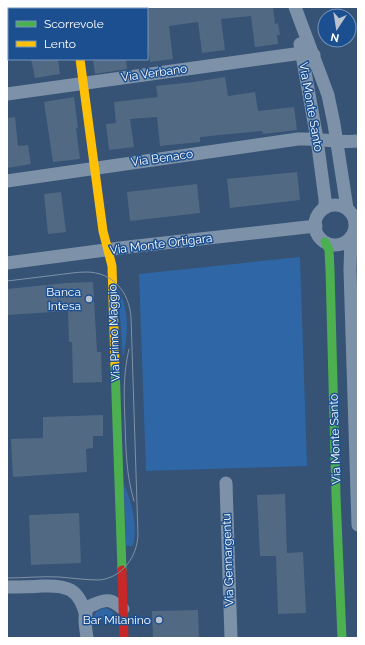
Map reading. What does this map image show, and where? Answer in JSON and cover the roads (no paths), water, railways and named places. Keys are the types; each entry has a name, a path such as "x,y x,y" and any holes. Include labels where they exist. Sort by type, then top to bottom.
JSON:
{"street":[{"path":"7,8 12,7"},
{"name":"Via Monte Santo","path":"295,7 308,54 325,208"},
{"name":"Via Monte Santo","path":"308,54 328,95 347,208"},
{"name":"Via Verbano","path":"7,94 308,54"},
{"name":"Via Primo Maggio","path":"80,60 103,231 112,266 124,638"},
{"name":"Via Benaco","path":"7,180 298,139 317,139 337,142 358,141"},
{"path":"336,205 347,208 354,217 355,230 345,242 332,244 325,242 319,235 316,226 317,217 325,208 336,205"},
{"name":"Via Monte Ortigara","path":"7,263 316,226"},
{"name":"Via Monte Santo","path":"355,230 350,256 358,526"},
{"name":"Via Monte Santo","path":"325,242 329,250 330,270 336,496 342,638"},
{"name":"Via Gennargentu","path":"226,483 230,638"},
{"path":"7,587 65,587 76,595 86,616"},
{"path":"87,638 86,616 87,609 90,605 104,600 114,602 123,609"}],"tram line":[{"path":"7,281 86,272 96,273 112,280 118,285 127,299 131,317 138,535 135,551 127,565 115,575 107,578 99,580 53,577 7,578"},
{"path":"129,349 124,395 127,462 129,481 134,501"}],"place":[{"name":"Banca Intesa","path":"89,299"},
{"name":"Bar Milanino","path":"159,620"}]}
